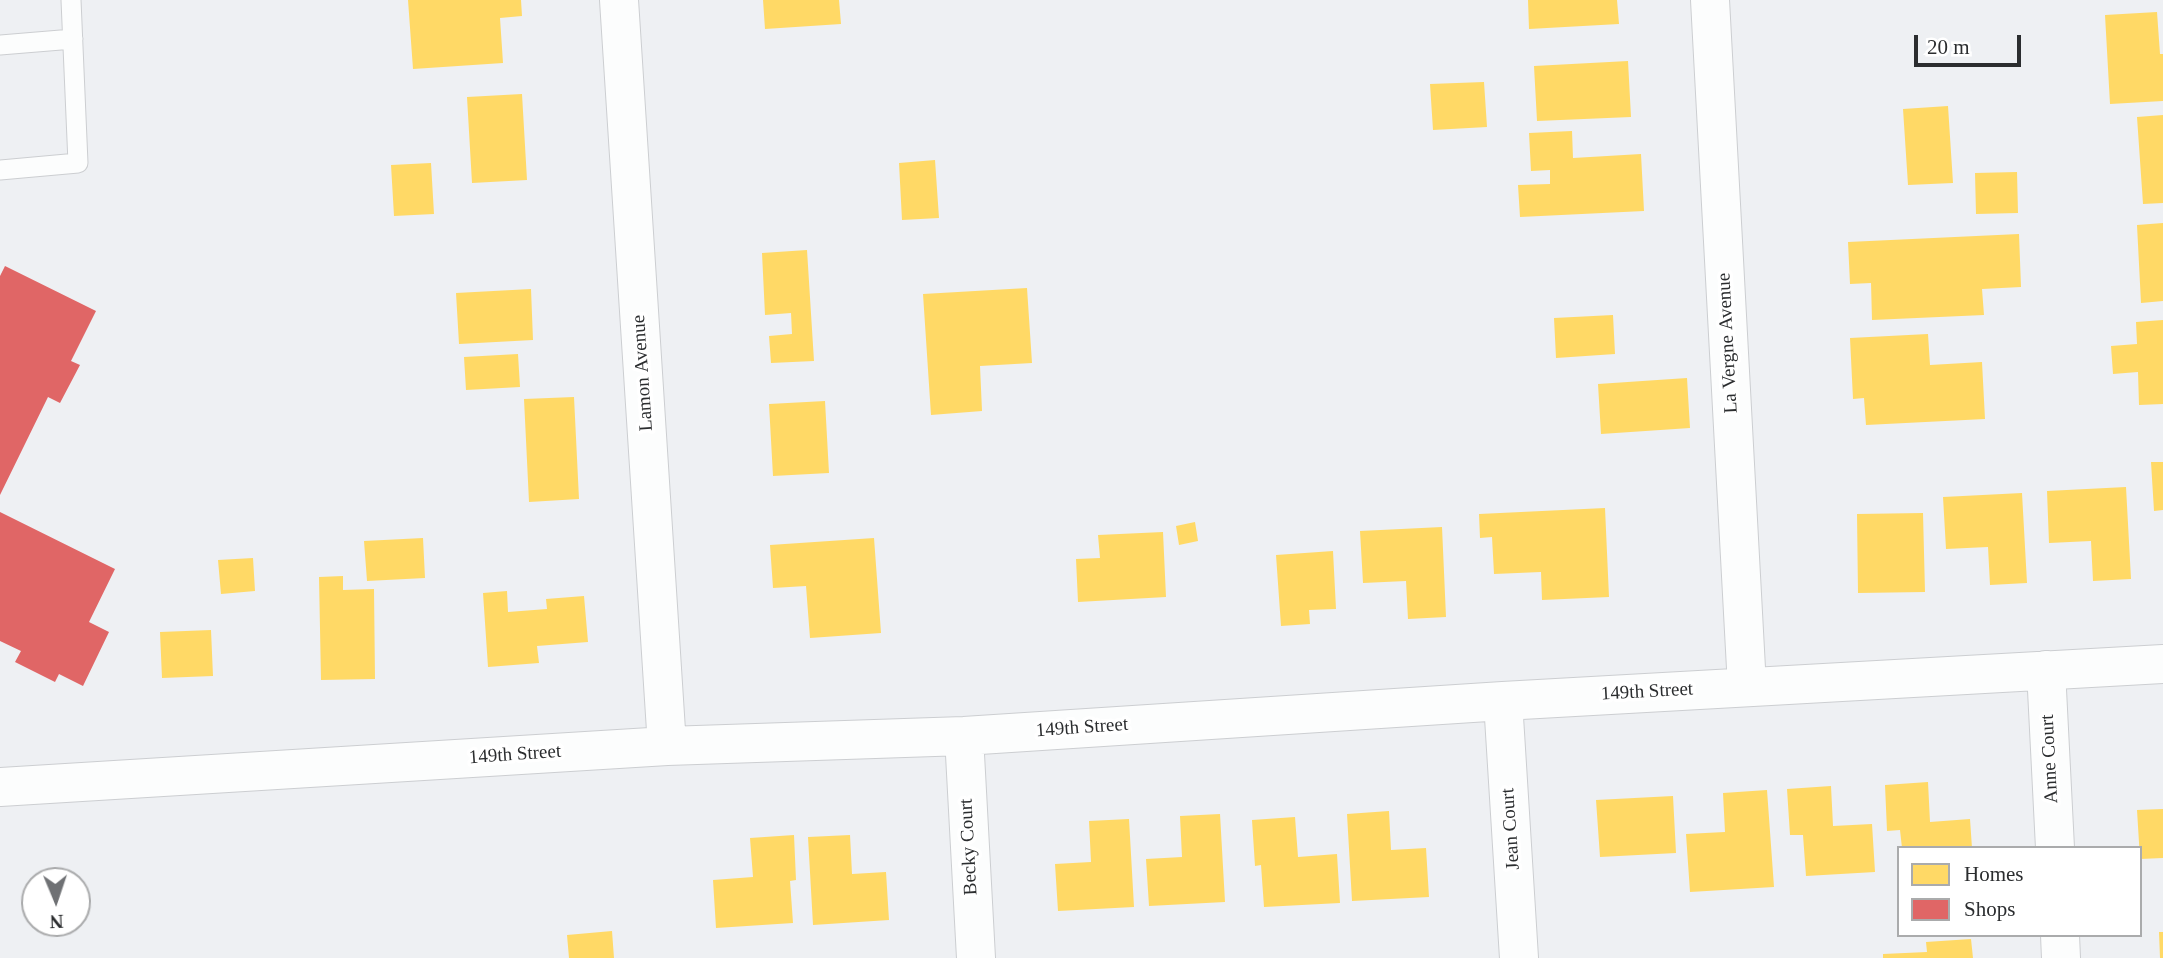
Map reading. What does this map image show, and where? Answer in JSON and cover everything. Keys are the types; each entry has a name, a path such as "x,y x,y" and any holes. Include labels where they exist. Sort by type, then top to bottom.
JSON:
{"street":[{"name":"Lamon Avenue","path":"619,0 667,746"},
{"name":"La Vergne Avenue","path":"1710,0 1747,687"},
{"name":"149th Street","path":"0,787 667,746 964,736 1503,701 2163,664"},
{"name":"Anne Court","path":"2046,670 2055,846"},
{"name":"Jean Court","path":"1503,701 1519,958"},
{"name":"Becky Court","path":"964,736 976,958"},
{"path":"2060,937 2061,958"}],"lane":[{"path":"0,170 78,163 71,0"},
{"path":"0,45 73,38"}],"building: Homes":[{"path":"408,0 521,0 522,16 500,18 503,63 413,69"},
{"path":"763,0 839,0 841,24 765,29"},
{"path":"1528,0 1617,0 1619,24 1529,29"},
{"path":"2157,12 2160,54 2163,54 2163,101 2110,104 2105,15"},
{"path":"1628,61 1631,117 1537,121 1534,66"},
{"path":"1484,82 1487,127 1433,130 1430,84"},
{"path":"522,94 527,180 472,183 467,97"},
{"path":"1948,106 1953,183 1908,185 1903,109"},
{"path":"2163,115 2163,203 2143,204 2137,117"},
{"path":"1572,131 1573,158 1641,154 1644,211 1520,217 1518,185 1550,184 1550,170 1531,171 1529,133"},
{"path":"935,160 939,218 902,220 899,163"},
{"path":"431,163 434,214 394,216 391,165"},
{"path":"2017,172 2018,213 1976,214 1975,173"},
{"path":"2163,223 2163,301 2141,303 2137,225"},
{"path":"2019,234 2021,287 1982,289 1984,315 1872,320 1871,283 1850,284 1848,242"},
{"path":"807,250 814,361 771,363 769,336 792,334 791,313 765,315 762,253"},
{"path":"1027,288 1032,363 980,366 982,411 931,415 923,294"},
{"path":"531,289 533,340 459,344 456,293"},
{"path":"1613,315 1615,354 1556,358 1554,318"},
{"path":"2163,320 2163,404 2139,405 2138,372 2113,374 2111,346 2137,344 2136,322"},
{"path":"1928,334 1930,365 1982,362 1985,419 1866,425 1864,398 1853,399 1850,338"},
{"path":"518,354 520,387 466,390 464,357"},
{"path":"1687,378 1690,428 1601,434 1598,384"},
{"path":"574,397 579,499 529,502 524,399"},
{"path":"825,401 829,473 773,476 769,404"},
{"path":"2151,462 2163,462 2163,510 2154,511"},
{"path":"2126,487 2131,579 2093,581 2091,541 2049,543 2047,491"},
{"path":"2022,493 2027,583 1990,585 1988,547 1946,549 1943,497"},
{"path":"1605,508 1609,597 1542,600 1541,572 1494,574 1492,537 1480,538 1479,514"},
{"path":"1923,513 1925,592 1858,593 1857,514"},
{"path":"1195,522 1198,541 1179,545 1176,526"},
{"path":"1442,527 1446,617 1408,619 1406,581 1363,583 1360,531"},
{"path":"1163,532 1166,597 1078,602 1076,559 1100,558 1098,535"},
{"path":"423,538 425,578 367,581 364,541"},
{"path":"874,538 881,633 810,638 806,586 773,588 770,545"},
{"path":"1333,551 1336,609 1309,610 1310,624 1281,626 1276,555"},
{"path":"253,558 255,591 221,594 218,560"},
{"path":"343,576 343,590 374,589 375,679 321,680 319,577"},
{"path":"507,591 508,612 547,609 546,599 584,596 588,642 537,646 539,663 488,667 483,593"},
{"path":"211,630 213,676 162,678 160,632"},
{"path":"1928,782 1930,822 1970,819 1972,846 1902,846 1900,830 1887,831 1885,785"},
{"path":"1831,786 1833,826 1872,824 1875,872 1806,876 1803,835 1790,835 1787,789"},
{"path":"1767,790 1774,887 1690,892 1686,834 1725,832 1723,793"},
{"path":"1673,796 1676,853 1600,857 1596,800"},
{"path":"2163,809 2163,858 2142,859 2137,810"},
{"path":"1389,811 1391,850 1426,848 1429,897 1352,901 1347,814"},
{"path":"1220,814 1225,902 1149,906 1146,859 1182,857 1180,816"},
{"path":"1295,817 1298,857 1337,854 1340,903 1264,907 1261,865 1255,866 1252,820"},
{"path":"1129,819 1134,907 1058,911 1055,864 1091,862 1089,821"},
{"path":"794,835 796,880 790,881 793,923 716,928 713,880 753,877 750,838"},
{"path":"850,835 852,874 886,872 889,920 813,925 808,837"},
{"path":"612,931 614,958 569,958 567,935"},
{"path":"2159,932 2163,932 2163,958 2160,958"},
{"path":"1971,939 1973,958 1883,958 1883,954 1927,952 1926,942"}],"building: Shops":[{"path":"5,266 96,311 71,361 80,365 60,403 48,397 0,495 0,276"},
{"path":"0,512 115,569 89,622 109,632 83,686 59,674 55,682 15,662 21,651 0,641"}]}
